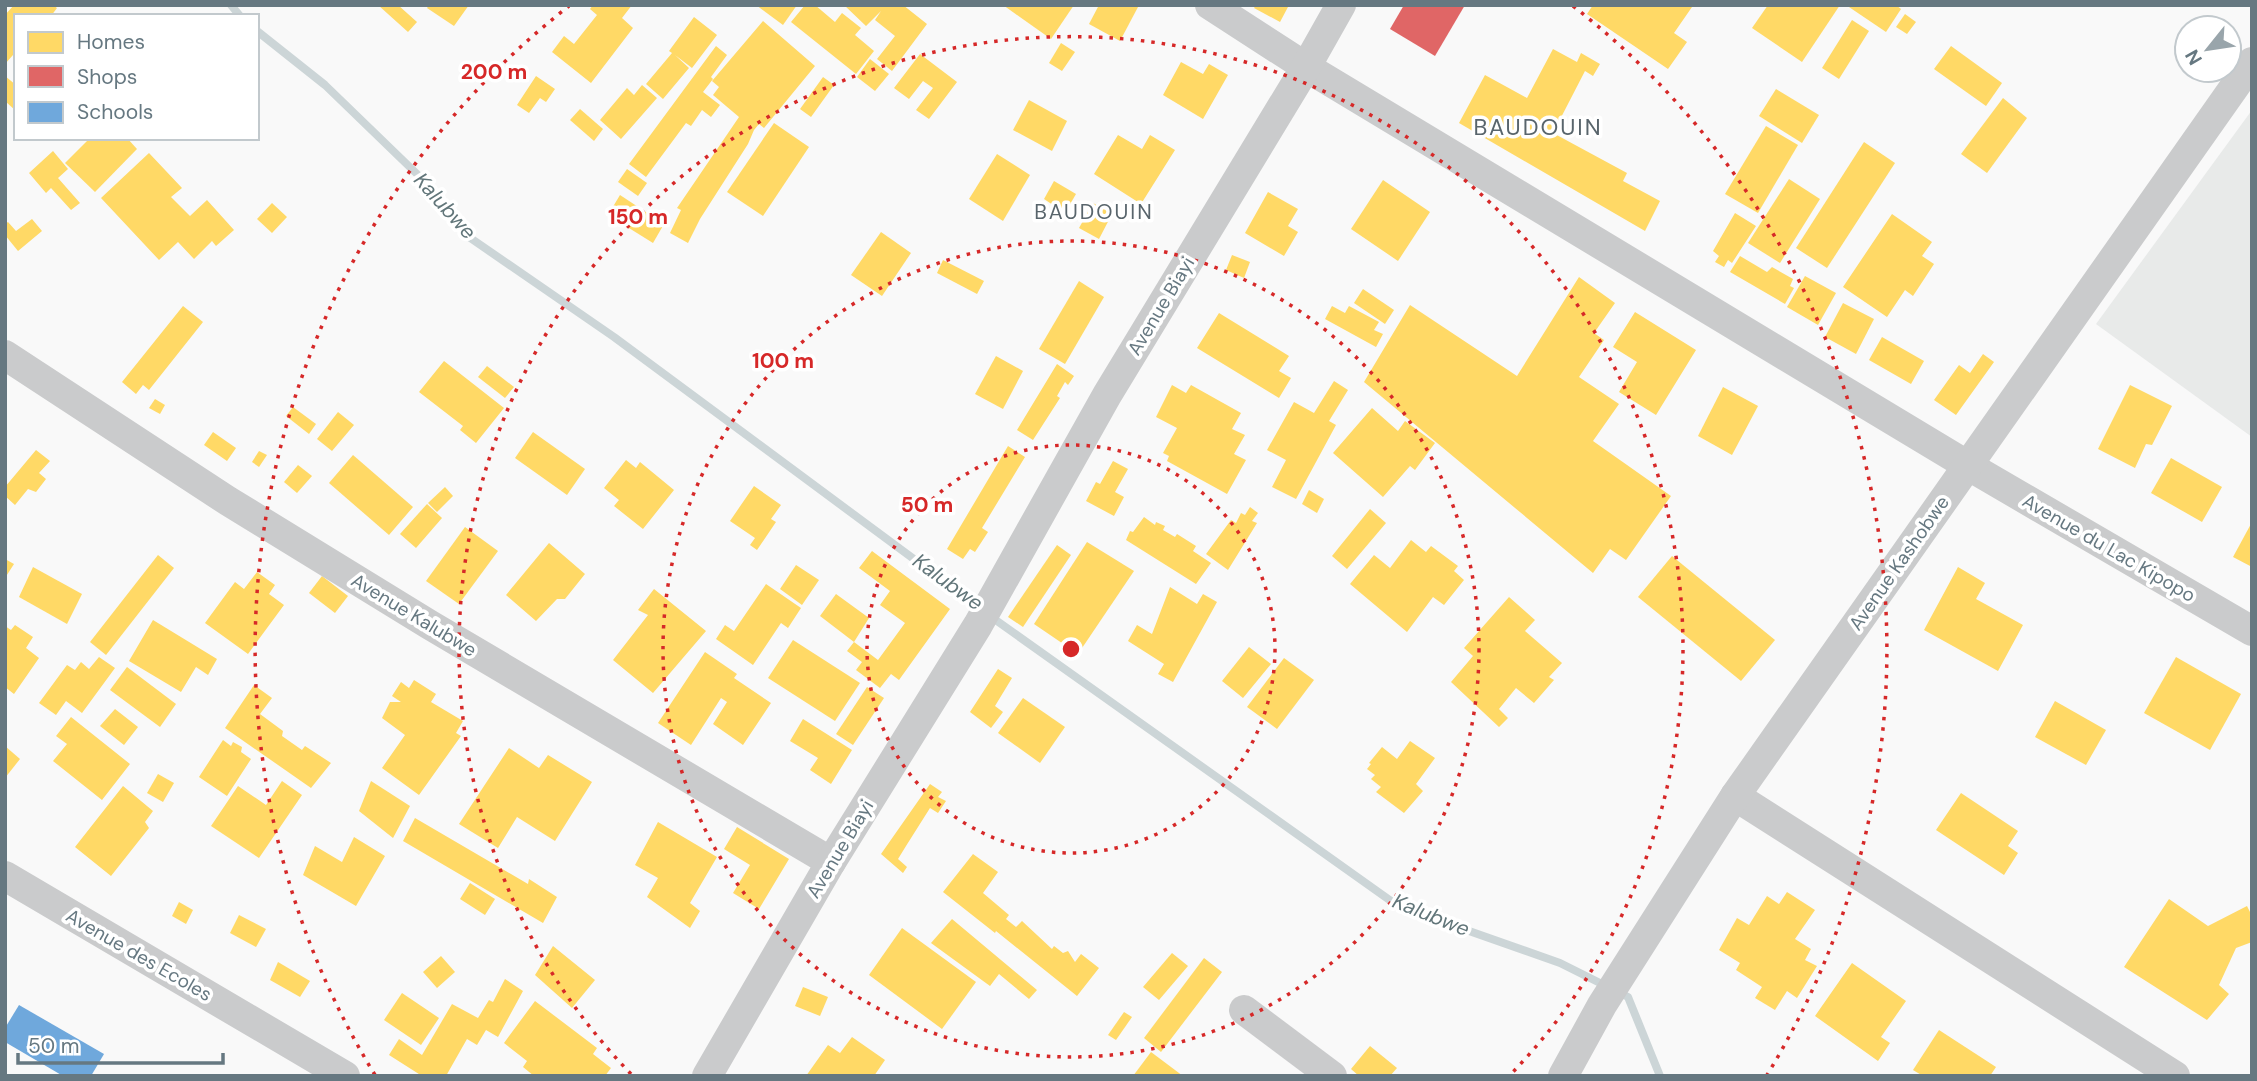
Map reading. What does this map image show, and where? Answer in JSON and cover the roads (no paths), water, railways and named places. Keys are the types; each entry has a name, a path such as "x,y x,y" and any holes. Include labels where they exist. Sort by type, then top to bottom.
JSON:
{"street":[{"name":"Avenue du Lac Kipopo","path":"1210,5 1306,67 1967,465 2252,631"},
{"name":"Avenue Biayi","path":"707,1076 831,862 982,617 1107,395 1341,5"},
{"name":"Avenue Kashobwe","path":"1563,1076 1609,994 1735,796 2252,62"},
{"name":"Avenue Kalubwe","path":"5,355 228,501 418,618 831,862"},
{"path":"1735,796 2175,1076"},
{"name":"Avenue des Ecoles","path":"5,876 345,1076"},
{"path":"1244,1010 1332,1076"}],"waterway":[{"name":"Kalubwe","path":"231,5 238,14"},
{"name":"Kalubwe","path":"259,33 325,85 417,174 466,235 614,337 980,608"},
{"name":"Kalubwe","path":"990,616 1398,906 1560,963 1628,997 1660,1076"}],"district":[{"name":"BAUDOUIN","path":"1538,127"},
{"name":"BAUDOUIN","path":"1094,212"}]}
